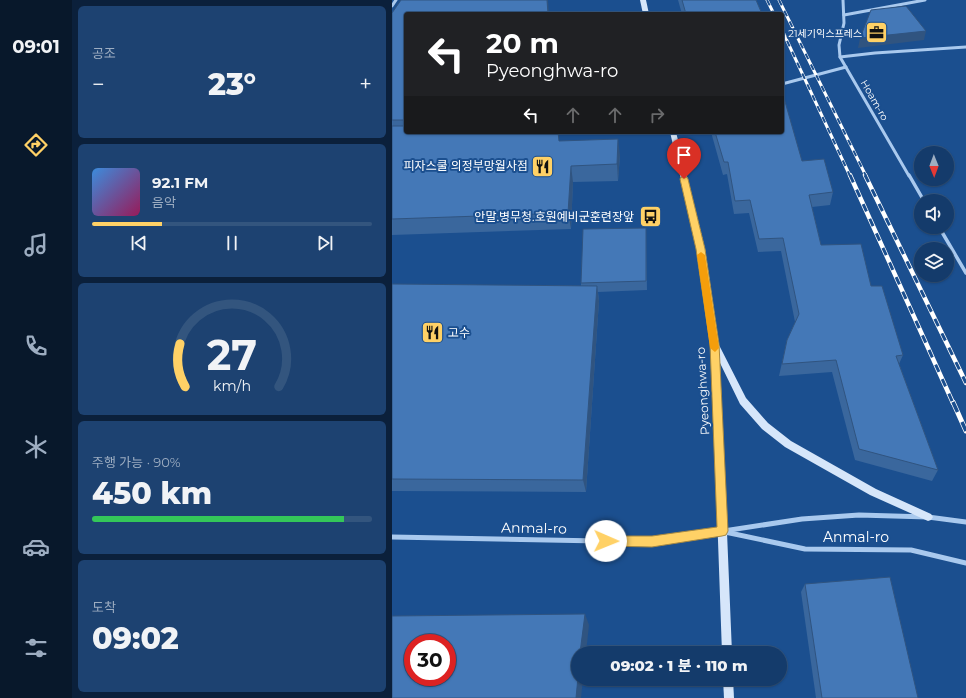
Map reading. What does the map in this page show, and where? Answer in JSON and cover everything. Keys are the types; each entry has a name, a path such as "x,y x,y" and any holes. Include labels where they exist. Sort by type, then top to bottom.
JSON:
{"main road":[{"path":"643,0 646,12"},
{"name":"Pyeonghwa-ro","path":"673,134 700,249 715,344 727,646"},
{"path":"715,344 743,401 764,426 788,444 873,492 928,517"},
{"path":"728,686 729,698"}],"street":[{"path":"392,6 396,0"},
{"path":"842,0 844,15 839,45 840,57 875,53 966,47"},
{"path":"844,15 925,0"},
{"name":"Hoam-ro","path":"840,57 920,194"},
{"path":"784,83 846,67"},
{"path":"943,234 966,273"},
{"name":"Anmal-ro","path":"392,537 652,542 802,519 859,515 928,517 966,522"},
{"name":"Anmal-ro","path":"722,531 805,549 912,550 966,562"}],"building":[{"path":"401,0 547,0 548,12 404,12 404,120 392,120 392,13"},
{"path":"682,0 756,0 761,12 685,12"},
{"path":"906,6 926,31 860,38 871,10"},
{"path":"784,98 802,161 824,159 833,192 809,195 821,245 861,244 871,286 882,286 903,355 896,356 938,470 859,449 836,360 782,364 787,340 799,314 783,238 759,239 750,200 735,201 728,162 724,162 716,134 784,134"},
{"path":"392,126 404,126 404,134 558,134 559,141 618,139 617,164 571,166 568,213 392,219"},
{"path":"646,228 646,281 581,283 583,229"},
{"path":"392,284 597,286 583,480 392,479"},
{"path":"890,577 918,698 822,698 805,584"},
{"path":"585,614 581,646 571,646 571,686 577,686 576,698 392,698 392,616"}],"railway":[{"path":"767,0 773,12"},
{"path":"779,0 866,176"},
{"path":"784,34 850,176"},
{"path":"850,175 953,403"},
{"path":"865,175 966,383"},
{"path":"953,402 966,431"}],"slow traffic":[{"path":"701,255 715,348"}],"place":[{"name":"21세기익스프레스","path":"877,33"},
{"name":"피자스쿨 의정부망월사점","path":"543,166"},
{"name":"안말.병무청.호원예비군훈련장앞","path":"650,217"},
{"name":"고수","path":"432,333"}],"route":[{"path":"606,541 652,542 722,531 715,344 700,249 684,179"}]}
